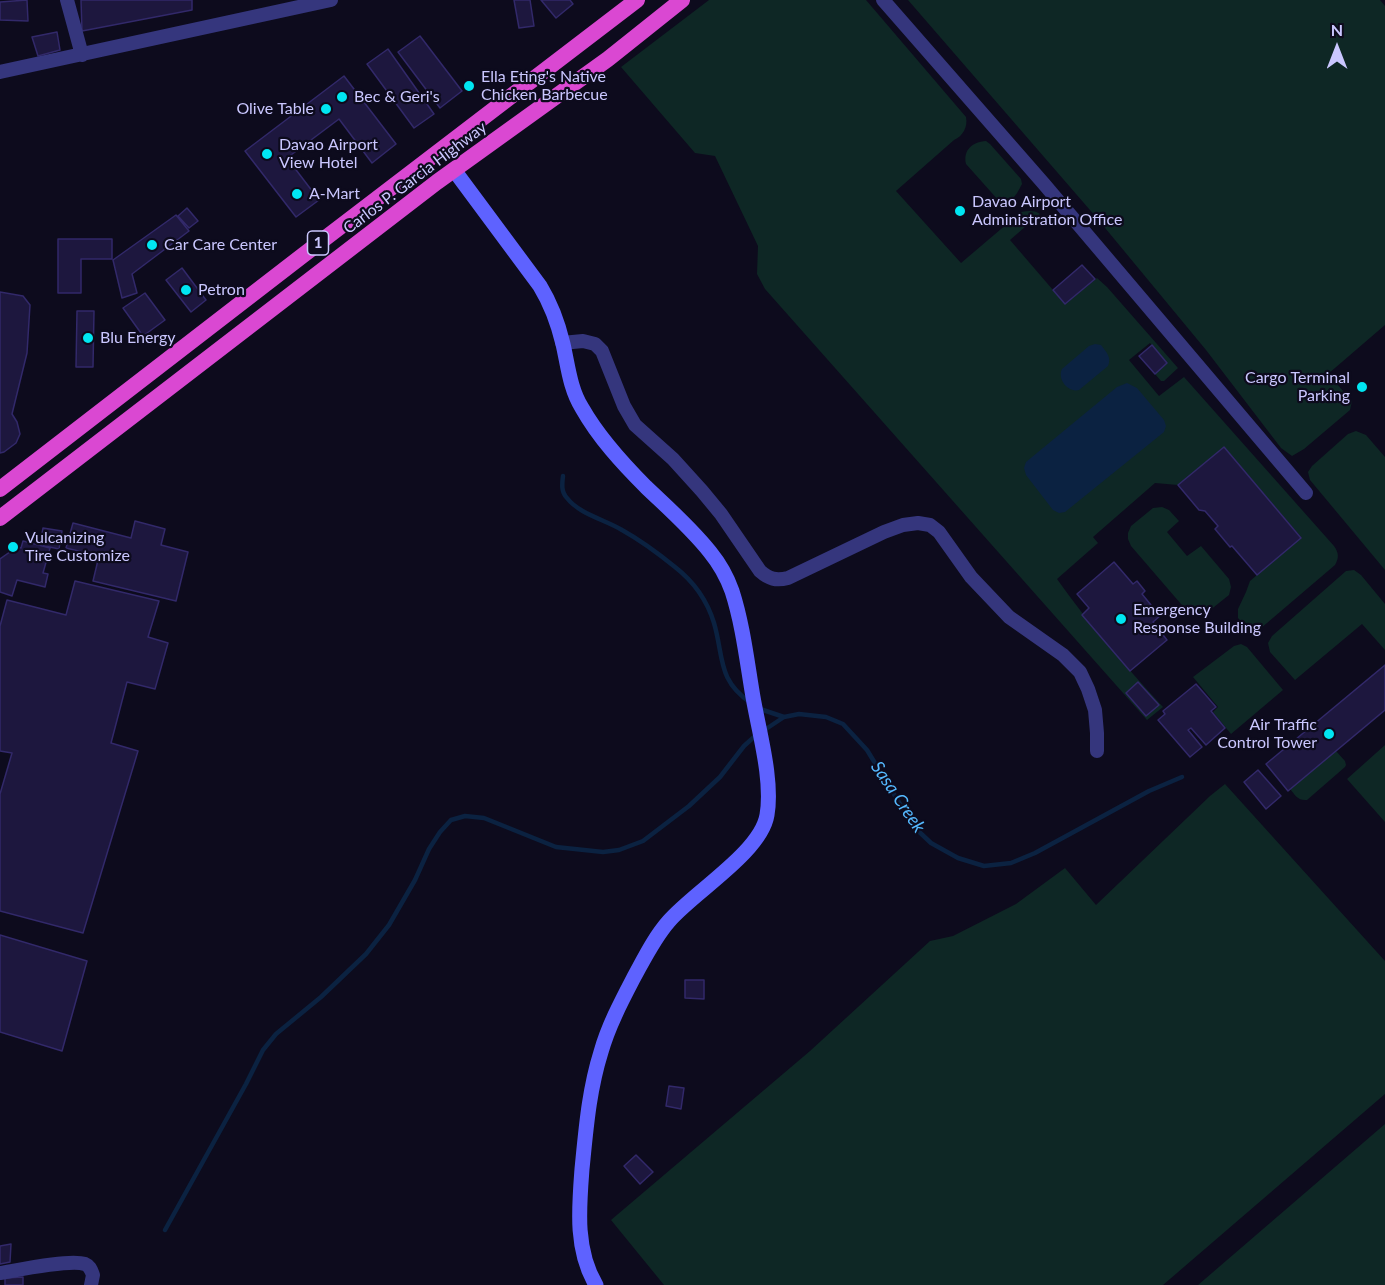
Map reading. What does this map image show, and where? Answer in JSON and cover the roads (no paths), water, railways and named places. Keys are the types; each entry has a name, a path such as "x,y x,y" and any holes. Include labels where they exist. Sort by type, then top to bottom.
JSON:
{"highway":[{"name":"Carlos P. Garcia Highway","path":"0,489 637,0"},
{"name":"Carlos P. Garcia Highway","path":"0,518 454,170 608,58 682,0"},
{"path":"591,36 608,58"},
{"path":"361,210 376,230"}],"main road":[{"path":"454,170 550,302 557,321 571,384 580,406 598,434 621,461 709,550 732,589 764,756 767,817 757,840 670,920 657,936 626,994 601,1049 592,1084 586,1126 579,1207 580,1234 585,1260 596,1285"}],"street":[{"path":"67,0 82,55"},
{"path":"0,72 331,0"},
{"path":"884,0 1306,493"},
{"path":"562,343 583,341 595,344 602,351 624,406 635,425 673,459 702,491 721,514 760,571 768,578 778,580 788,578 903,525 918,523 930,525 939,532 971,577 1009,617 1063,655 1080,672 1095,710 1097,751"},
{"path":"0,1272 60,1264 83,1264 88,1266 93,1275 91,1285"}],"water":[{"path":"1101,345 1109,357 1108,366 1079,390 1067,387 1062,381 1062,369 1089,346"},
{"path":"1127,383 1137,388 1164,420 1166,426 1164,432 1065,512 1059,513 1053,510 1026,475 1024,468 1026,462 1117,387"}],"waterway":[{"path":"563,476 564,493 572,504 585,513 616,526 688,578 711,615 727,677 732,686 751,703"},
{"path":"758,707 784,717"},
{"name":"Sasa Creek","path":"165,1230 263,1050 276,1034 321,997 366,954 389,925 415,880 429,849 451,820 465,816 484,818 556,847 603,852 619,850 643,841 689,806 720,777 754,737 784,717 799,714 826,717 843,724 867,750 914,827 931,843 958,858 984,866 1011,863 1035,853 1149,791 1182,777"}],"place":[{"name":"Ella Eting's Native Chicken Barbecue","path":"469,86"},
{"name":"Bec & Geri's","path":"342,97"},
{"name":"Olive Table","path":"326,109"},
{"name":"Davao Airport View Hotel","path":"267,154"},
{"name":"A-Mart","path":"297,194"},
{"name":"Davao Airport Administration Office","path":"960,211"},
{"name":"Car Care Center","path":"152,245"},
{"name":"Petron","path":"186,290"},
{"name":"Blu Energy","path":"88,338"},
{"name":"Cargo Terminal Parking","path":"1362,387"},
{"name":"Vulcanizing Tire Customize","path":"13,547"},
{"name":"Emergency Response Building","path":"1121,619"},
{"name":"Air Traffic Control Tower","path":"1329,734"}]}
